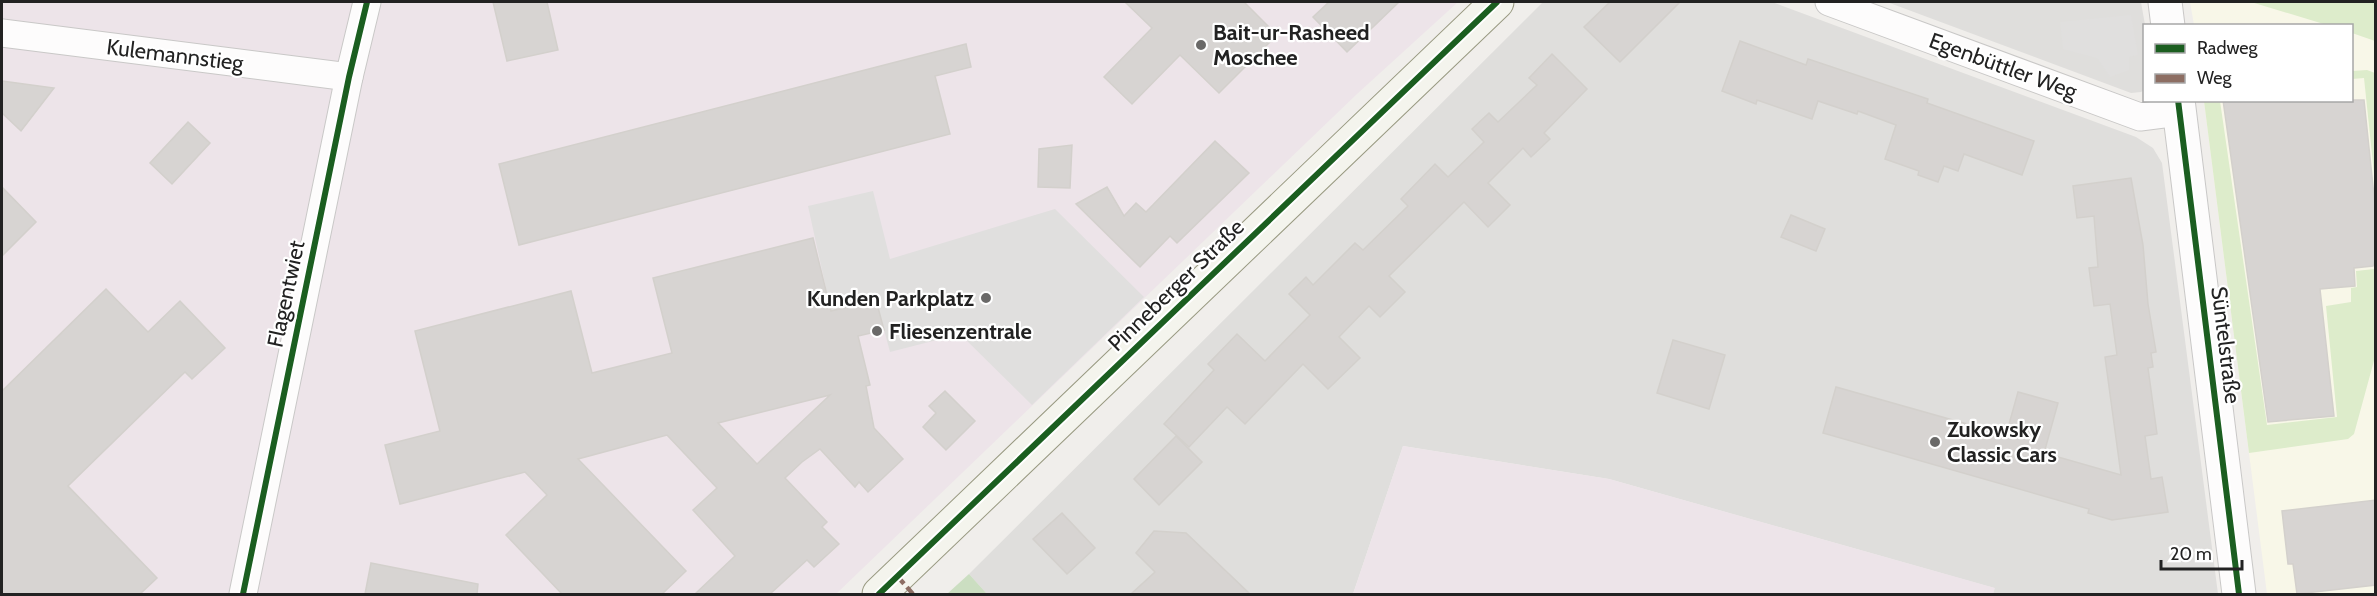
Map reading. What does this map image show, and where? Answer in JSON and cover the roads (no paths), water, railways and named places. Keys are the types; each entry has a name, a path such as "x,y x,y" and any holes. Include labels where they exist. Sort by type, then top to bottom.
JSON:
{"main road":[{"name":"Pinneberger Straße","path":"879,594 1497,2"}],"street":[{"name":"Flagentwiet","path":"243,594 349,77 367,2"},
{"name":"Egenbüttler Weg","path":"1829,2 2140,117 2178,106"},
{"path":"2165,2 2168,24"},
{"name":"Kulemannstieg","path":"2,33 349,77"},
{"name":"Süntelstraße","path":"2178,106 2239,594"}],"place":[{"name":"Bait-ur-Rasheed Moschee","path":"1201,45"},
{"name":"Kunden Parkplatz","path":"986,298"},
{"name":"Fliesenzentrale","path":"877,331"},
{"name":"Zukowsky Classic Cars","path":"1935,442"}]}
